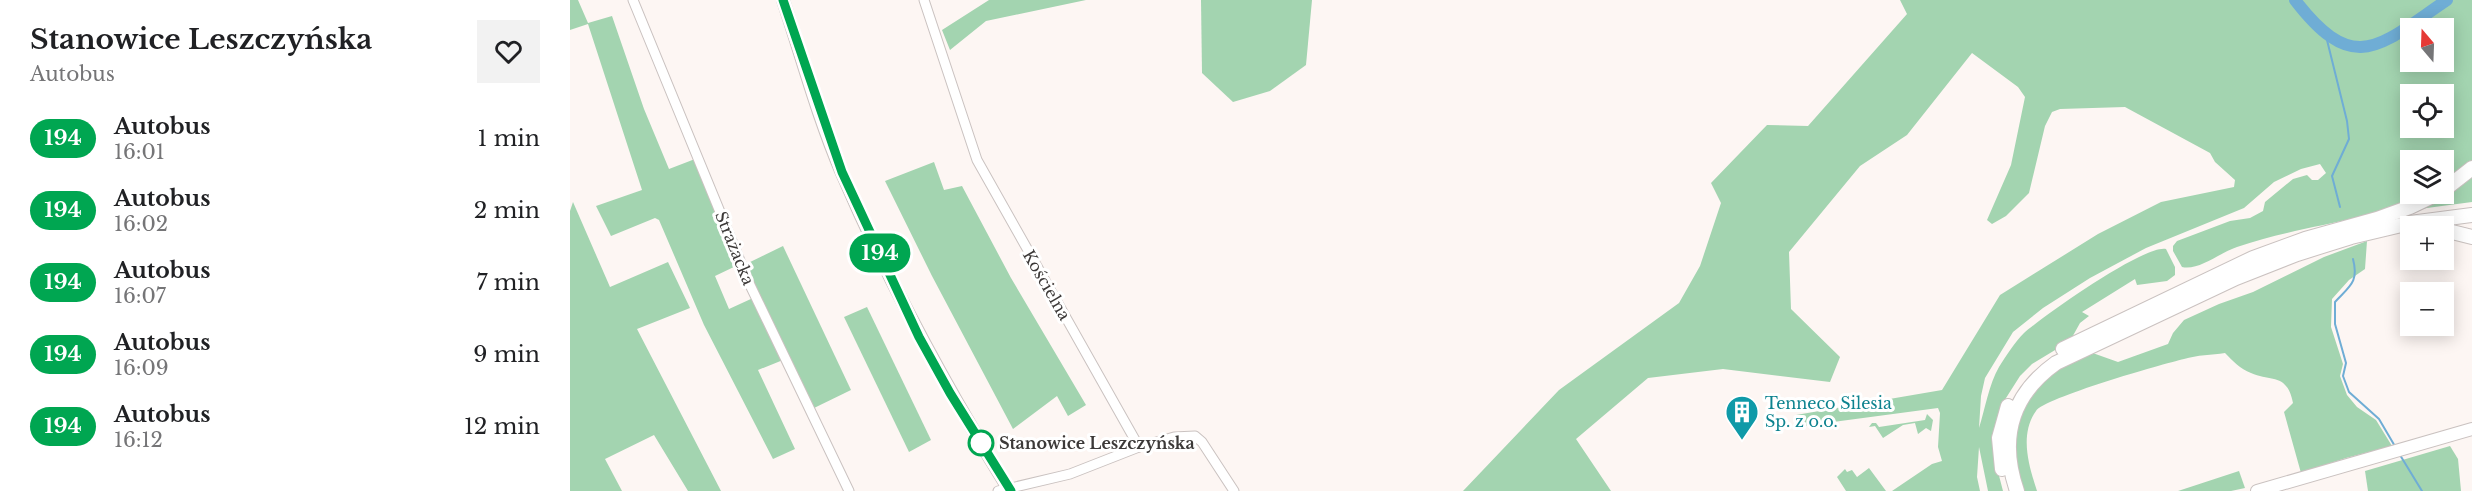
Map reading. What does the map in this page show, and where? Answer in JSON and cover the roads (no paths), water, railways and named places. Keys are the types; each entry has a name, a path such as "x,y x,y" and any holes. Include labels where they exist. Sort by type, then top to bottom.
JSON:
{"highway":[{"path":"2454,182 2472,168"},
{"path":"2017,491 2009,456 2013,418 2025,392 2051,367 2067,356 2270,264 2382,224 2419,204"},
{"path":"2008,491 1999,451 2001,425 2013,395 2027,374 2071,344 2253,258 2305,239 2472,206"},
{"path":"2382,224 2410,224 2472,215"},
{"path":"2382,224 2400,227"},
{"path":"2454,232 2472,237"}],"main road":[{"path":"783,0 842,172 919,337 1006,490"},
{"path":"2257,491 2472,429"}],"street":[{"name":"Strażacka","path":"633,0 750,285 849,491"},
{"name":"Kościelna","path":"924,0 977,160 1139,447"},
{"path":"1006,490 1070,474 1139,447 1185,435 1195,436 1202,442 1234,491"}],"waterway":[{"path":"2295,0 2316,24 2335,39 2352,46 2368,46 2385,40 2447,0"},
{"path":"2326,36 2347,121 2349,139 2332,176 2340,207"},
{"path":"2353,259 2355,273 2352,283 2335,302 2335,324 2346,363 2343,376 2349,392 2379,419 2396,448"},
{"path":"2400,455 2422,491"}],"place":[{"name":"Tenneco Silesia Sp. z o.o.","path":"1742,441"},
{"name":"Stanowice Leszczyńska","path":"981,443"}]}
